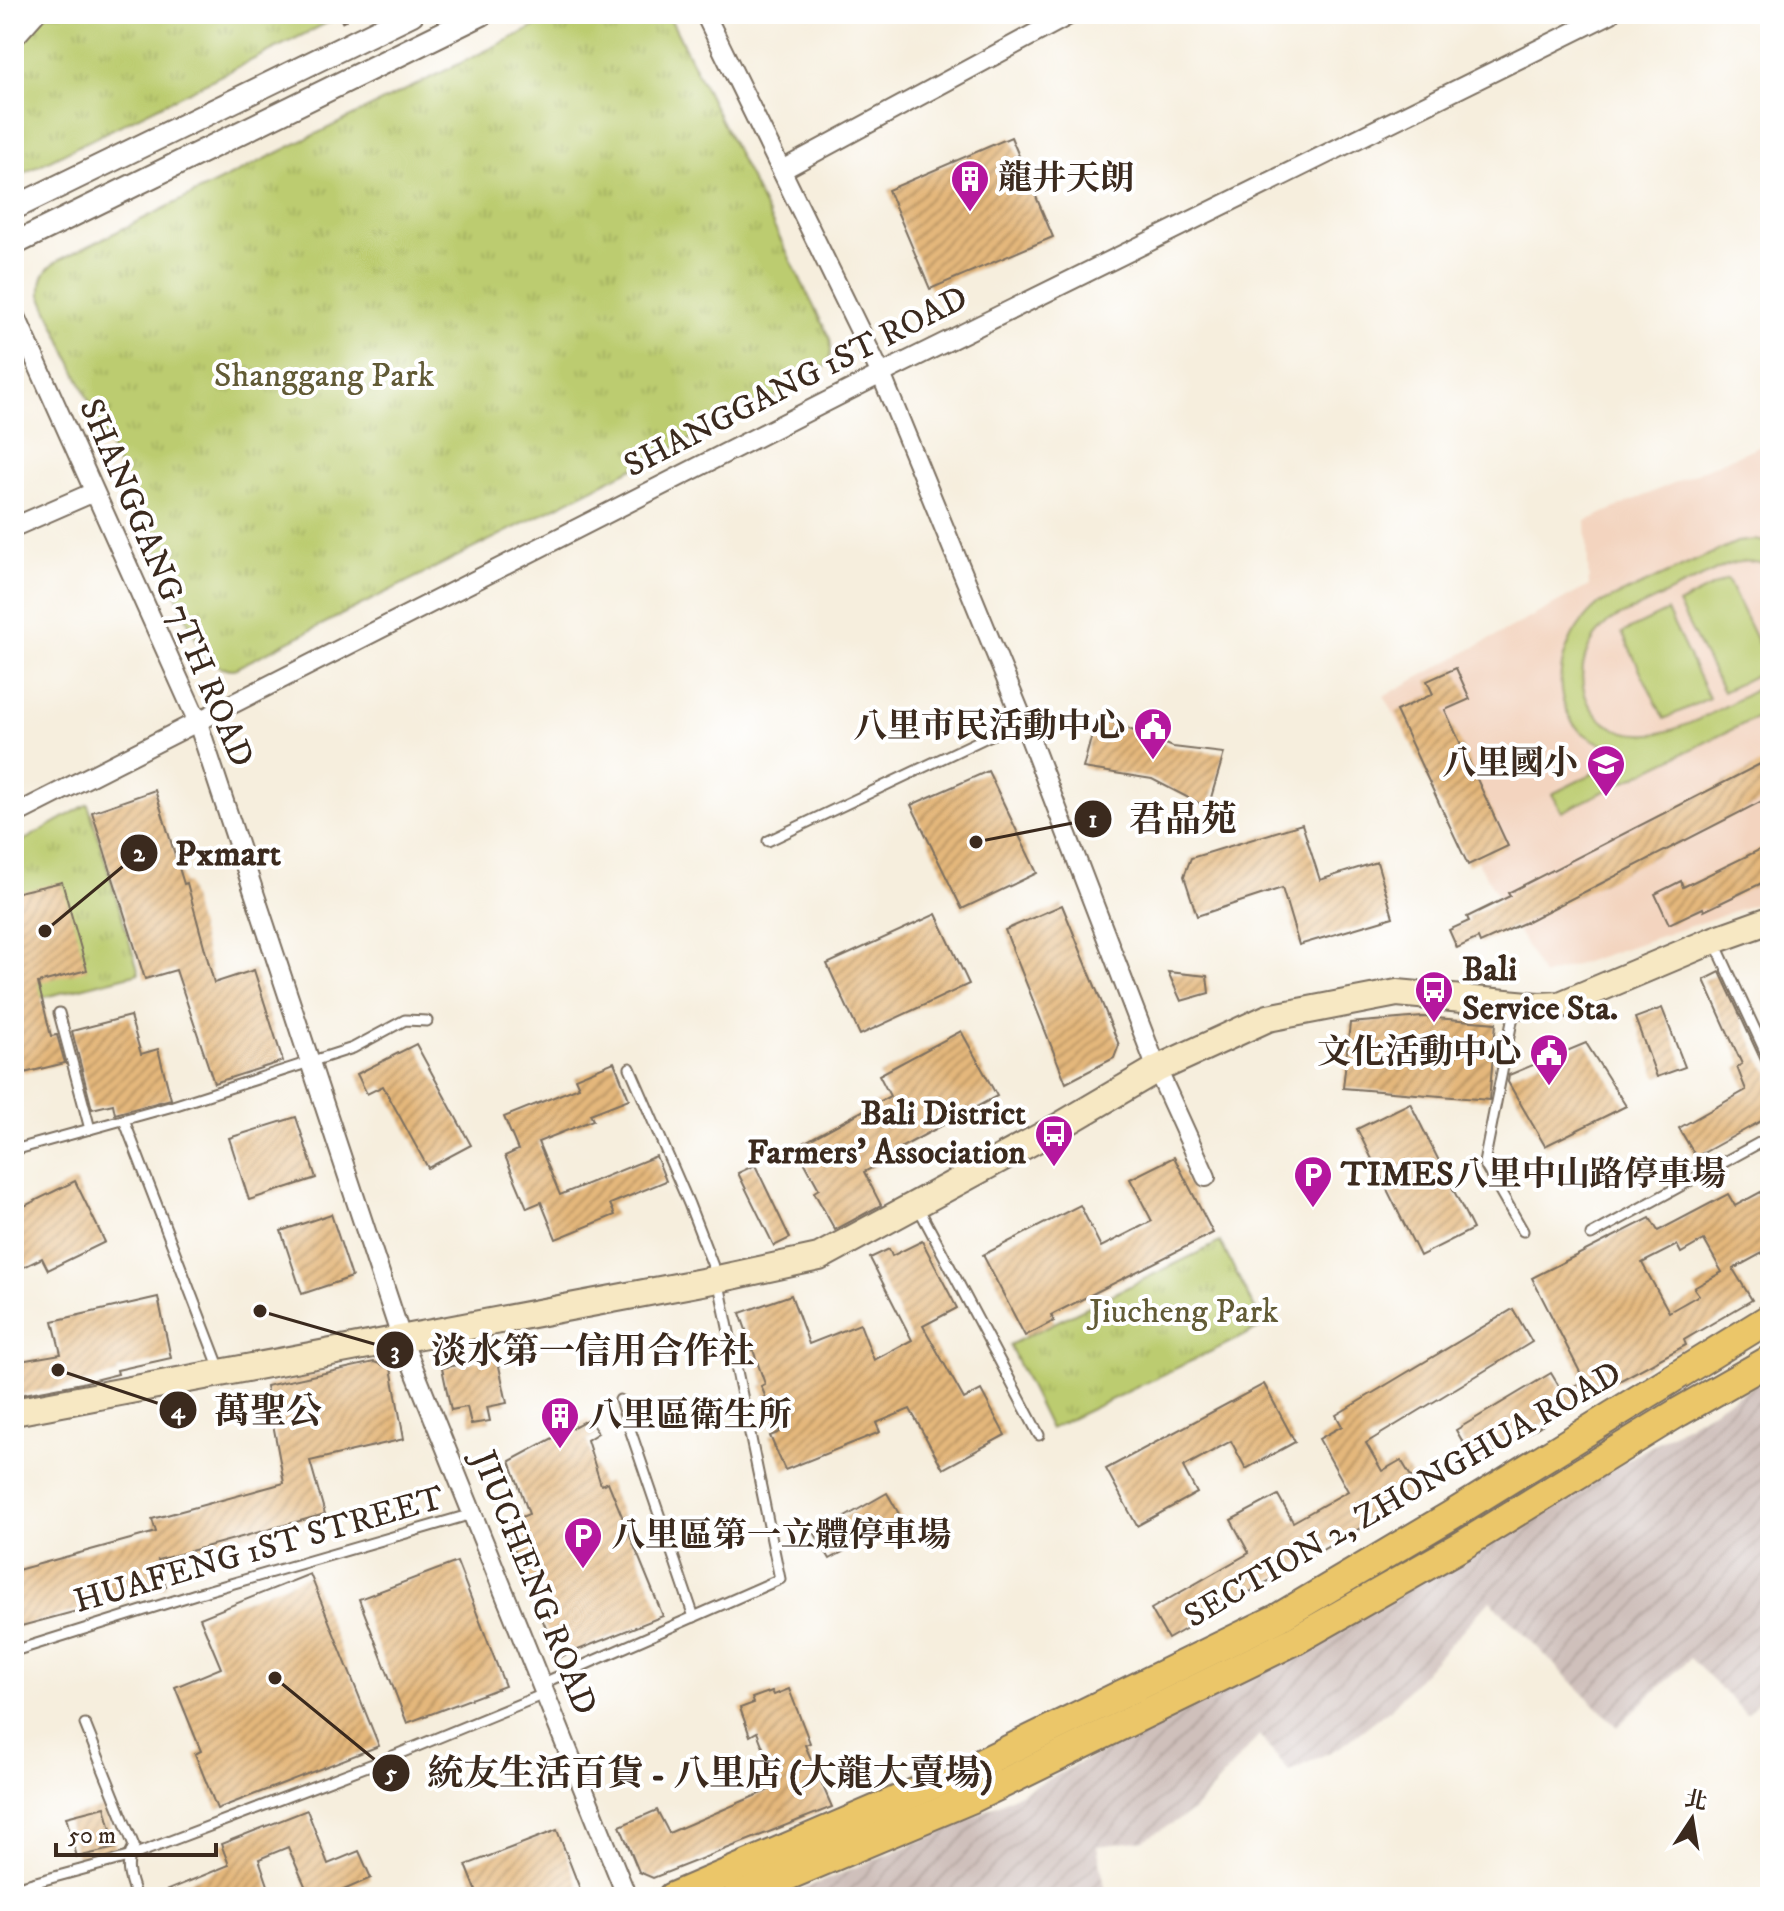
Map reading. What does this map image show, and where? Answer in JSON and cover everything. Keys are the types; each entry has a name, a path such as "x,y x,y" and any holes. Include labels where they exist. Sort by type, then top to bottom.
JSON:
{"main road":[{"path":"14,1412 718,1279 819,1257 1157,1069 1268,1018 1397,993 1539,1006 1560,1005 1714,940 1770,920"},
{"name":"SECTION 2, ZHONGHUA ROAD","path":"672,1897 963,1772 1278,1618 1450,1516 1770,1318"},
{"name":"SECTION 2, ZHONGHUA ROAD","path":"737,1897 973,1798 1294,1641 1463,1545 1679,1412 1770,1360"}],"street":[{"path":"14,41 38,14"},
{"path":"14,208 412,14"},
{"path":"14,244 482,14"},
{"path":"705,14 881,374 1023,720 1157,1069 1206,1177"},
{"path":"782,170 1071,14"},
{"name":"SHANGGANG 1ST ROAD","path":"14,815 881,374 1610,14"},
{"name":"SHANGGANG 7TH ROAD","path":"14,312 197,720 401,1337"},
{"path":"14,527 94,492"},
{"name":"JIUCHENG ROAD","path":"401,1337 627,1897"}],"lane":[{"path":"768,841 1023,720"},
{"path":"1714,940 1770,1062"},
{"path":"1515,1003 1484,1163 1523,1231"},
{"path":"59,1013 90,1129"},
{"path":"14,1150 173,1106 353,1048 405,1020 427,1021"},
{"path":"14,1888 128,1857 372,1764 780,1579 718,1279 630,1068"},
{"path":"124,1120 222,1372"},
{"path":"1591,1235 1770,1137"},
{"path":"917,1205 1039,1435"},
{"path":"620,1400 694,1617"},
{"name":"HUAFENG 1ST STREET","path":"14,1651 196,1594 472,1514"},
{"path":"85,1724 134,1846 128,1857 128,1877 136,1897"}],"shaded area":[{"name":"八里國小","path":"1770,441 1770,899 1543,976 1384,696 1589,586 1586,521"},
{"path":"1770,1376 1770,1689 1746,1714 1690,1658 1617,1727 1490,1600 1390,1709 1342,1746 1289,1772 1259,1735 1193,1811 1144,1840 1097,1846 1107,1897 784,1897 947,1830 1243,1681 1379,1606"}],"green space":[{"path":"14,14 345,14 14,178"},
{"name":"Shanggang Park","path":"561,14 668,14 830,339 827,363 818,375 234,669 221,668 201,650 41,295 44,275 57,261"},
{"path":"1755,540 1770,543 1770,566 1748,562 1725,566 1610,621 1594,638 1585,657 1582,676 1585,695 1594,711 1608,724 1627,732 1651,734 1679,727 1770,682 1770,711 1562,812 1552,794 1628,756 1581,731 1570,718 1564,703 1561,671 1564,656 1578,628 1599,604 1737,542"},
{"path":"1727,579 1770,668 1723,692 1678,604"},
{"path":"1667,611 1709,698 1664,719 1622,633"},
{"path":"88,804 139,973 14,1005 14,846"},
{"name":"Jiucheng Park","path":"1220,1242 1264,1326 1050,1429 1009,1345"}],"building":[{"name":"龍井天朗","path":"1011,137 1053,237 930,289 888,190"},
{"path":"1456,668 1470,699 1445,710 1508,846 1468,865 1396,711 1433,694 1427,681"},
{"name":"八里市民活動中心","path":"1097,716 1173,747 1224,753 1208,808 1152,779 1083,768"},
{"path":"1770,759 1770,797 1524,923 1480,943 1478,938 1457,948 1449,930 1469,921 1467,917"},
{"path":"988,771 1037,873 962,909 911,805"},
{"path":"155,790 184,884 187,883 214,983 254,970 283,1061 214,1083 176,970 145,979 92,812"},
{"path":"1302,824 1320,880 1377,862 1393,917 1299,945 1282,888 1197,916 1184,876 1191,858"},
{"path":"1765,847 1770,858 1770,879 1669,924 1655,894 1681,881 1683,887"},
{"path":"62,882 87,970 38,983 51,1036 57,1035 65,1063 24,1073 14,1030 14,893"},
{"path":"1062,905 1119,1045 1114,1058 1066,1083 1005,930"},
{"path":"936,914 969,984 860,1035 827,964"},
{"path":"1168,972 1207,976 1209,993 1181,1001"},
{"path":"1720,972 1763,1065 1770,1072 1770,1116 1696,1157 1679,1128 1746,1090 1737,1067 1742,1064 1704,980"},
{"path":"1662,1008 1685,1067 1657,1077 1635,1018"},
{"path":"130,1016 141,1054 158,1049 171,1099 115,1114 113,1104 92,1109 72,1031"},
{"path":"1423,1017 1496,1023 1489,1100 1343,1088 1350,1023"},
{"path":"961,1031 997,1096 889,1154 891,1158 864,1172 881,1205 835,1230 814,1192 819,1189 796,1147 890,1096 879,1075"},
{"path":"1586,1043 1626,1106 1545,1146 1508,1082 1509,1075"},
{"path":"416,1044 471,1145 428,1168 383,1086 367,1094 357,1074"},
{"path":"614,1062 629,1099 590,1114 593,1120 538,1142 560,1195 656,1156 666,1181 610,1204 615,1215 556,1239 541,1202 527,1208 505,1156 518,1150 504,1117 579,1087 575,1078"},
{"path":"1410,1103 1473,1229 1420,1256 1357,1129"},
{"path":"296,1117 316,1178 249,1200 229,1138"},
{"path":"1174,1157 1213,1233 1051,1315 1054,1321 1025,1336 983,1255 1080,1205 1101,1247 1152,1221 1130,1179"},
{"path":"755,1165 790,1238 774,1246 738,1173"},
{"path":"75,1181 105,1242 48,1270 42,1258 14,1272 14,1211"},
{"path":"1770,1187 1770,1249 1733,1269 1752,1300 1684,1340 1686,1345 1578,1403 1476,1465 1456,1430 1551,1373 1563,1393 1584,1380 1532,1278 1650,1218 1658,1231 1728,1194 1735,1206","holes":["1704,1240 1722,1272 1694,1288 1699,1295 1669,1312 1642,1263 1677,1245 1681,1253"]},
{"path":"331,1214 352,1277 302,1294 281,1231"},
{"path":"922,1241 957,1308 923,1326 964,1399 981,1390 1005,1435 943,1469 910,1409 876,1423 880,1432 785,1470 770,1436 780,1432 761,1386 765,1384 740,1313 791,1295 809,1344 860,1324 874,1360 912,1340 870,1258 889,1249 892,1256"},
{"path":"158,1297 171,1358 117,1370 118,1374 82,1383 14,1396 14,1362 61,1354 53,1321"},
{"path":"1513,1309 1532,1342 1366,1443 1382,1471 1401,1460 1421,1493 1168,1639 1151,1609 1249,1553 1231,1520 1278,1495 1293,1522 1348,1491 1319,1439 1342,1426 1336,1415"},
{"path":"497,1357 507,1403 487,1407 490,1421 471,1424 467,1407 451,1410 442,1368"},
{"path":"374,1362 391,1368 404,1439 310,1461 325,1514 158,1560 166,1587 14,1628 14,1571 156,1532 152,1519 284,1483 266,1386"},
{"path":"1264,1384 1295,1442 1246,1469 1231,1441 1183,1467 1197,1493 1137,1526 1106,1469"},
{"name":"八里區第一立體停車場","path":"588,1419 598,1433 587,1440 601,1485 608,1482 663,1616 558,1658 504,1524 529,1514 510,1461"},
{"path":"887,1493 902,1519 830,1559 815,1534"},
{"path":"457,1562 505,1686 407,1723 359,1599"},
{"path":"310,1574 379,1746 217,1809 195,1754 201,1751 175,1687 221,1668 200,1618"},
{"path":"789,1689 810,1743 805,1745 832,1807 653,1878 639,1872 620,1826 657,1810 669,1833 778,1786 757,1732 750,1736 740,1708 754,1703 752,1698"},
{"path":"105,1807 116,1848 77,1857 66,1817"},
{"path":"307,1810 328,1864 359,1851 371,1878 328,1897 310,1897 288,1847 259,1859 272,1897 151,1897 229,1865 221,1844"},
{"path":"557,1830 580,1889 561,1897 479,1897 466,1865"}],"place":[{"name":"龍井天朗","path":"970,213"},
{"name":"八里市民活動中心","path":"1153,761"},
{"name":"八里國小","path":"1606,798"},
{"name":"君品苑","path":"976,842"},
{"name":"Pxmart","path":"45,931"},
{"name":"Bali Service Sta.","path":"1434,1024"},
{"name":"文化活動中心","path":"1549,1087"},
{"name":"Bali District Farmers' Association","path":"1054,1168"},
{"name":"TIMES八里中山路停車場","path":"1313,1209"},
{"name":"淡水第一信用合作社","path":"260,1311"},
{"name":"萬聖公","path":"58,1370"},
{"name":"八里區衛生所","path":"560,1450"},
{"name":"八里區第一立體停車場","path":"583,1570"},
{"name":"統友生活百貨 - 八里店 (大龍大賣場)","path":"275,1678"}]}
